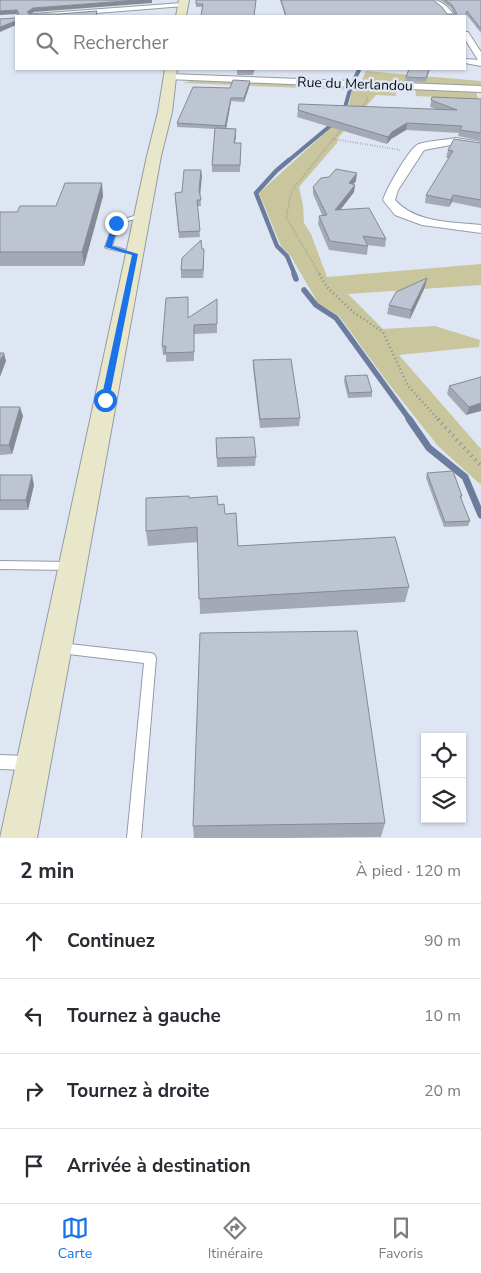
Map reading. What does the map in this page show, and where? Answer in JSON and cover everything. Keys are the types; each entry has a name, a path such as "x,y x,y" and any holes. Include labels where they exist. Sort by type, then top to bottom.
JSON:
{"main road":[{"path":"18,838 154,156 165,112 170,73"}],"street":[{"path":"433,0 445,8 450,15"},
{"path":"45,15 183,3"},
{"path":"466,36 481,58"},
{"path":"466,61 481,63"},
{"name":"Rue du Merlandou","path":"170,73 481,89"},
{"path":"481,145 456,141 421,147 415,153 392,190 389,200 399,212 426,222 481,229"}],"lane":[{"path":"0,565 72,566"},
{"path":"57,647 150,658 134,838"},
{"path":"0,762 32,763"}],"path":[{"path":"355,114 367,101 366,84"},
{"path":"344,126 292,190 286,217 327,287 353,312 383,332 408,386 481,466"},
{"path":"332,139 415,153"}],"shaded area":[{"path":"366,71 481,81 481,87 361,82"},
{"path":"194,80 397,87 396,96 376,95 338,138 337,143 299,187 304,223 311,234 327,277 481,264 481,285 348,294 383,329 435,326 480,340 479,347 399,355 481,449 481,485 438,446 388,383 339,316 318,303 290,255 281,246 259,193 338,121 348,109 352,90 183,83"},
{"path":"415,88 476,91 478,99 416,96"}],"building":[{"path":"0,0 138,0 33,8 27,12 29,14 59,14 97,11 96,15 17,15 19,13 17,10 0,11"},
{"path":"196,0 256,0 254,15 201,15 203,4 196,4"},
{"path":"281,0 433,0 447,14 457,14 452,5 445,0 481,0 481,29 467,11 466,15 286,15"},
{"path":"15,18 15,21 0,27 0,19"},
{"path":"409,70 429,70 426,78 406,77"},
{"path":"233,80 250,81 244,98 231,98 225,126 177,123 193,87 230,88"},
{"path":"432,97 481,99 481,133 460,130 462,126 407,123 392,132 388,137 298,110 299,104 457,110 431,100"},
{"path":"215,128 236,129 234,143 241,143 240,165 212,165"},
{"path":"454,139 481,143 481,200 453,195 451,200 426,195 453,151 448,150"},
{"path":"336,169 357,173 349,183 355,185 335,210 369,208 386,239 363,236 368,246 330,241 319,216 327,215 313,187 321,178 329,177"},
{"path":"184,170 201,170 199,190 201,200 197,200 200,231 179,232 175,193 182,192"},
{"path":"65,183 102,183 82,252 0,252 0,212 17,212 20,206 56,206"},
{"path":"201,240 202,249 204,249 203,270 181,270 182,258"},
{"path":"427,278 411,310 389,305 396,292"},
{"path":"188,297 188,318 217,299 217,324 194,325 194,352 165,353 166,346 162,346 166,298"},
{"path":"0,353 4,353 0,362"},
{"path":"291,359 300,418 260,419 253,360"},
{"path":"367,375 372,392 349,393 345,376"},
{"path":"481,377 481,403 469,407 449,386"},
{"path":"0,407 20,407 9,445 0,445"},
{"path":"254,437 256,457 217,458 216,438"},
{"path":"453,471 470,521 445,522 427,473"},
{"path":"0,475 32,475 26,500 0,500"},
{"path":"189,496 189,498 217,496 218,505 224,504 225,514 236,513 238,546 395,537 409,587 199,599 197,527 146,531 146,498"},
{"path":"357,631 385,823 193,826 200,633"}],"waterway":[{"path":"354,80 359,70"},
{"path":"344,111 351,86"},
{"path":"288,161 336,121"},
{"path":"289,160 256,193 277,246 287,256 295,275"},
{"path":"294,274 296,279"},
{"path":"304,290 316,305 336,318 410,420"},
{"path":"409,419 429,448 465,477 481,515"}],"route":[{"path":"105,400 135,254 108,247 116,223"}]}
